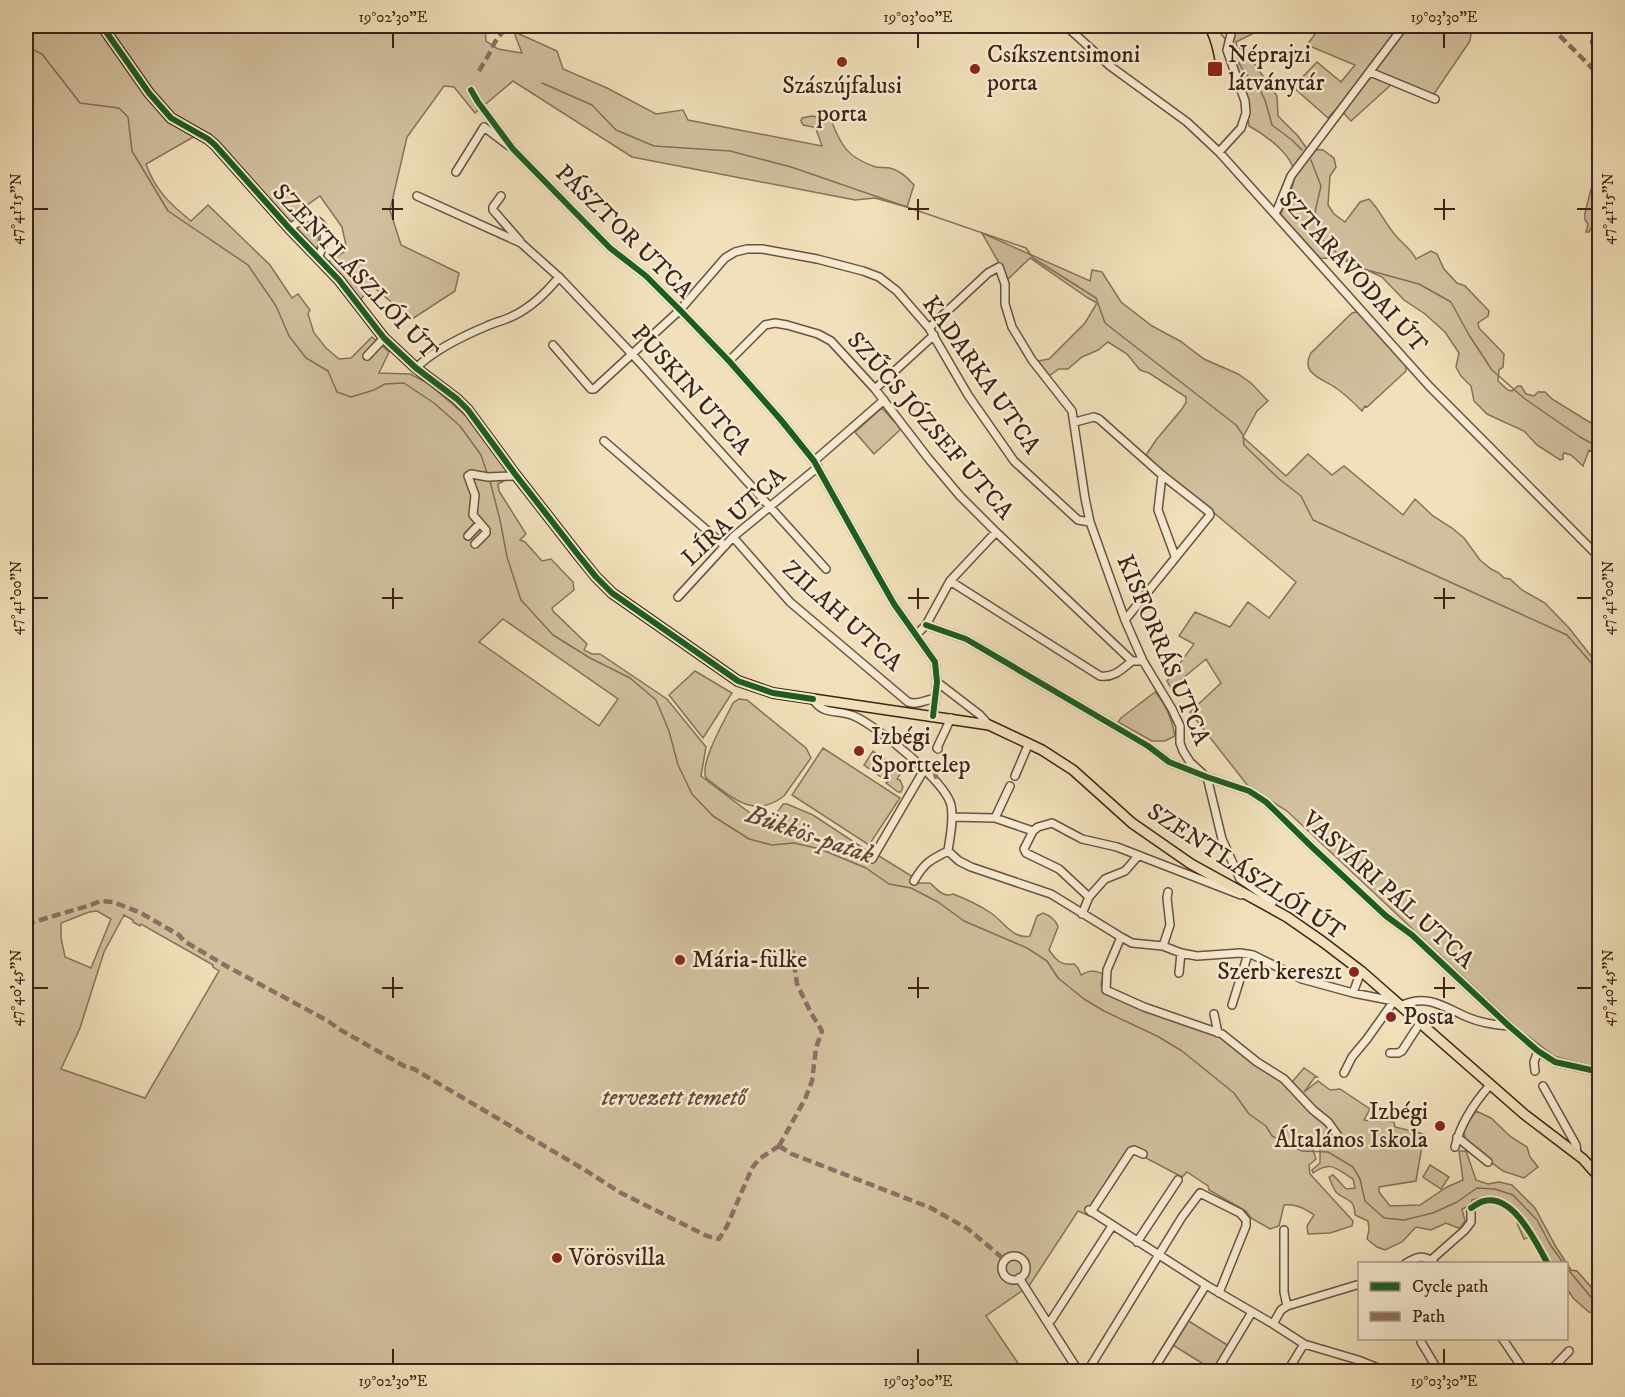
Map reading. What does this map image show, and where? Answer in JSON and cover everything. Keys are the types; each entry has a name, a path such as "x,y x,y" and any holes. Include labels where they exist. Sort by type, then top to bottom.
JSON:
{"main road":[{"name":"SZENTLÁSZLÓI ÚT","path":"102,26 149,93 171,118 208,139 339,280 384,338 416,368 468,410 590,570 612,593 738,681 773,693 989,724 1029,743 1073,770 1132,823 1191,864 1261,899 1323,942 1361,971 1524,1114 1577,1154 1599,1178"}],"street":[{"name":"SZTARAVODAI ÚT","path":"1066,26 1110,66 1187,122 1219,152 1429,386 1599,558"},
{"path":"1219,152 1241,128 1246,113 1245,101 1227,50 1233,26"},
{"path":"1275,213 1291,176 1404,26"},
{"path":"1370,72 1435,99"},
{"name":"PÁSZTOR UTCA","path":"471,90 513,149 610,248 646,276 680,310 729,361 816,464 894,603 935,662 937,682"},
{"path":"456,172 484,127 513,149"},
{"name":"PUSKIN UTCA","path":"417,196 521,243"},
{"name":"PUSKIN UTCA","path":"501,196 493,210 521,243 559,278 632,354 826,569"},
{"path":"289,228 307,217 316,219 323,226 325,235 318,258"},
{"name":"KADARKA UTCA","path":"553,345 591,389 594,389 680,310 725,258 735,252 762,249 817,259 863,271 879,277 897,291 932,332 968,395 1014,461 1078,520 1090,522"},
{"name":"KISFORRÁS UTCA","path":"932,332 988,273 999,267 1005,284 1005,304 1012,327 1032,360 1072,411 1090,522 1125,620 1143,661 1180,726 1180,742 1183,751 1190,762 1207,777"},
{"path":"416,368 448,345 519,313 544,295 559,278"},
{"name":"SZŰCS JÓZSEF UTCA","path":"729,361 765,325 775,323 818,334 831,341 875,389 960,496 1132,661"},
{"path":"875,389 932,332"},
{"path":"367,356 384,338"},
{"name":"LÍRA UTCA","path":"678,597 733,537 771,506 884,400"},
{"path":"1075,423 1094,417 1099,419 1210,515 1125,620"},
{"path":"604,441 725,546"},
{"path":"476,544 486,530 473,515 475,495 468,476 471,474 513,477 515,474"},
{"path":"1162,475 1158,510 1175,556"},
{"path":"468,536 480,523"},
{"path":"917,634 926,625 950,581 996,532"},
{"name":"ZILAH UTCA","path":"733,537 790,602 908,702 918,704 927,699 935,699"},
{"path":"950,581 1100,676 1117,673 1132,661 1143,661"},
{"name":"VASVÁRI PÁL UTCA","path":"926,625 966,639 1148,746 1169,762 1249,791 1266,802 1386,916 1412,936 1538,1051 1555,1062 1599,1072"},
{"path":"933,716 937,682"},
{"path":"937,682 989,724"},
{"path":"813,699 822,709 853,715 892,741 938,783 947,794 952,817 948,851"},
{"path":"938,749 951,718"},
{"path":"1015,776 1029,743"},
{"path":"872,860 924,770"},
{"path":"1207,777 1221,839 1240,879 1261,899"},
{"path":"995,818 1010,786"},
{"path":"952,817 995,818 1033,831"},
{"path":"1089,897 1059,869 1026,853 1024,849 1033,831 1038,827 1052,823 1082,839 1117,847 1210,884 1273,902"},
{"path":"914,881 921,868 930,860 948,851"},
{"path":"948,851 958,861 971,867 1052,894 1132,943 1163,946 1197,956 1248,954 1302,979 1397,1003 1429,1001 1441,1004 1468,1018 1488,1024 1509,1026"},
{"path":"1082,914 1089,897 1105,879 1125,871 1138,856"},
{"path":"1163,946 1170,925 1168,892"},
{"path":"1120,937 1107,970 1106,990 1144,1007 1222,1034 1257,1062 1284,1079 1313,1110 1328,1122 1338,1136"},
{"path":"1179,973 1181,953"},
{"path":"1232,1005 1248,954"},
{"path":"1353,993 1361,971"},
{"path":"1344,1073 1352,1058 1397,1003"},
{"path":"1214,1014 1218,1033"},
{"path":"1390,1053 1402,1051 1420,1023"},
{"path":"1534,1071 1538,1051"},
{"path":"1455,1147 1457,1137 1473,1108 1490,1085"},
{"path":"1543,1086 1576,1145 1577,1154"},
{"path":"1457,1137 1488,1162"},
{"path":"1143,1154 1131,1151 1090,1211 1304,1344 1388,1371"},
{"path":"1137,1242 1178,1180"},
{"path":"1087,1371 1182,1217 1200,1192 1240,1213 1246,1220 1246,1226 1219,1293"},
{"path":"1407,1262 1420,1256 1433,1262 1471,1222 1471,1208"},
{"path":"1048,1323 1112,1226"},
{"path":"1284,1230 1284,1292 1287,1306"},
{"path":"1019,1278 1079,1371"},
{"path":"1273,1324 1281,1310 1287,1306 1358,1284"},
{"path":"1152,1371 1206,1285"},
{"path":"1216,1371 1252,1312"},
{"path":"1503,1340 1525,1371"},
{"path":"1421,1342 1439,1371"},
{"path":"1291,1370 1304,1344"},
{"path":"1549,1371 1569,1351"}],"green space":[{"name":"tervezett temető","path":"26,26 485,26 486,41 498,49 522,53 515,35 517,33 557,51 563,69 607,88 656,114 683,110 688,120 822,146 816,129 803,125 802,118 812,116 831,120 842,144 852,155 876,167 893,169 914,185 907,207 875,198 855,200 632,157 513,81 475,113 454,87 444,86 407,137 390,210 401,245 459,273 455,291 412,319 372,286 360,300 328,262 347,250 342,227 320,196 303,208 319,232 317,253 202,132 146,164 164,196 176,209 191,221 208,205 270,265 292,298 298,294 310,310 308,314 314,333 339,359 351,358 372,337 389,352 379,373 410,374 428,383 466,416 509,474 509,478 498,484 499,491 526,534 520,540 525,542 542,561 551,559 573,582 574,590 552,608 553,611 587,644 584,650 592,654 600,654 667,699 706,747 701,776 754,816 766,820 775,816 783,804 813,815 866,850 913,877 913,883 930,883 943,894 953,894 972,902 991,913 1013,933 1030,936 1037,916 1045,914 1054,920 1058,927 1049,950 1052,954 1062,963 1074,964 1081,975 1092,971 1103,974 1101,986 1103,990 1131,1005 1212,1029 1246,1054 1292,1082 1304,1068 1317,1077 1304,1092 1318,1081 1330,1090 1340,1089 1370,1109 1364,1120 1394,1122 1395,1127 1424,1134 1416,1181 1379,1187 1379,1192 1390,1206 1420,1205 1447,1187 1463,1180 1459,1151 1466,1151 1476,1180 1488,1184 1499,1182 1512,1185 1535,1208 1566,1262 1549,1262 1535,1235 1524,1239 1517,1223 1522,1216 1505,1202 1487,1197 1472,1200 1471,1205 1462,1209 1465,1221 1461,1227 1446,1223 1431,1230 1416,1227 1402,1242 1385,1250 1377,1247 1367,1239 1368,1221 1355,1215 1351,1202 1336,1192 1329,1177 1333,1175 1346,1189 1355,1188 1353,1179 1334,1167 1325,1167 1313,1173 1312,1170 1320,1163 1320,1144 1315,1141 1313,1150 1316,1159 1309,1165 1310,1174 1353,1221 1352,1226 1330,1233 1308,1234 1307,1226 1314,1215 1300,1207 1288,1205 1284,1205 1279,1226 1270,1229 1251,1218 1246,1211 1209,1190 1208,1186 1187,1172 1182,1177 1131,1150 1090,1216 1078,1211 1029,1286 986,1316 1018,1363 1006,1371 26,1371","holes":["503,619 618,699 599,726 479,642","97,911 111,919 91,968 65,957 61,923","124,915 213,965 219,971 145,1098 61,1069 80,1028 104,952"]},
{"path":"1235,26 1260,26 1254,33 1236,42 1237,47 1246,52 1277,96 1278,116 1298,136 1307,149 1323,150 1334,158 1336,167 1330,176 1328,205 1334,214 1345,222 1360,202 1369,199 1392,232 1416,259 1431,251 1437,254 1444,269 1457,283 1465,286 1489,311 1488,316 1478,323 1479,328 1504,354 1503,367 1499,370 1498,381 1512,391 1521,386 1526,394 1534,396 1538,392 1545,392 1552,399 1599,428 1599,455 1589,450 1583,466 1571,455 1564,453 1563,459 1560,460 1537,445 1524,431 1487,414 1474,401 1471,386 1456,367 1459,353 1445,332 1425,314 1404,300 1382,277 1340,259 1320,258 1281,215 1293,185 1294,172 1280,148 1249,126 1246,106 1228,50"},
{"path":"1321,26 1472,26 1470,41 1434,94 1393,83 1351,121 1338,107 1328,118 1293,87 1317,62 1341,82 1355,65 1307,45"},
{"path":"1599,160 1599,213 1589,232 1586,232 1588,224 1585,220 1585,213 1591,189 1596,181"},
{"path":"982,233 1090,281 1092,270 1102,272 1121,302 1152,326 1180,341 1204,359 1238,374 1251,383 1268,401 1257,411 1243,437 1286,476 1308,454 1332,475 1344,466 1403,515 1415,499 1433,516 1464,538 1480,560 1491,569 1545,603 1569,628 1599,666 1599,1069 1554,1056 1520,1030 1287,811 1248,786 1190,712 1221,683 1206,659 1171,688 1167,681 1194,644 1179,636 1195,612 1230,627 1248,602 1269,618 1296,582 1169,477 1146,455 1182,409 1186,397 1149,373 1140,370 1127,354 1108,342 1098,350 1082,357 1068,369 1059,369 1049,376 1038,361 1049,359 1085,323 1097,303 1030,258 1008,279"},
{"path":"1358,312 1406,366 1406,371 1362,411 1339,390 1314,375 1308,366 1311,353 1352,313"},
{"path":"882,408 901,429 874,454 855,432"},
{"path":"695,671 732,693 703,738 669,695"},
{"path":"1155,692 1168,712 1175,736 1165,741 1152,741 1118,722"},
{"path":"739,699 747,700 806,748 811,758 784,796 773,803 762,806 743,803 706,778 706,762 714,740 733,703"},
{"path":"823,748 900,798 869,845 792,795"},
{"path":"873,751 902,771 897,779 903,787 901,792 864,765"},
{"path":"1476,1111 1491,1118 1511,1137 1527,1147 1530,1157 1538,1167 1524,1178 1503,1171 1467,1144 1463,1130"},
{"path":"1430,1165 1449,1177 1441,1189 1423,1177"},
{"path":"1568,1265 1571,1270 1577,1271 1599,1296 1599,1311 1589,1312 1568,1290"},
{"path":"1187,1320 1229,1346 1213,1370 1171,1344"}],"waterway":[{"path":"1214,26 1227,41"},
{"name":"Bükkös-patak","path":"26,46 42,54 80,103 119,108 128,117 132,151 168,211 248,265 276,306 289,336 306,358 328,371 337,392 351,397 385,384 404,383 434,403 460,426 481,455 487,473"},
{"path":"1231,48 1244,72 1259,88 1272,125 1302,150"},
{"path":"542,83 592,105 616,130 654,146 730,151 791,167 1026,248 1033,258 1096,298 1105,323 1236,425 1243,435 1244,445 1278,478 1301,496 1313,520 1567,635 1600,673"},
{"path":"1311,160 1321,186 1315,212 1321,238 1338,254 1360,268 1419,284 1451,302 1492,370 1525,399 1600,448"},
{"name":"Bükkös-patak","path":"490,481 507,557 521,600 553,635 590,658 630,678 656,700 669,731 678,765 692,794 713,816 749,839 772,845 794,843 820,849 866,868 889,884 911,888 938,902 964,921 1027,948 1047,961 1058,978 1084,999 1182,1051 1234,1093 1249,1114 1266,1126 1272,1136 1302,1151 1328,1152 1353,1167 1360,1179 1365,1201 1384,1218 1404,1220 1433,1213 1457,1202 1477,1188 1495,1189 1513,1195 1537,1220 1563,1262"},
{"name":"Bükkös-patak","path":"1568,1269 1600,1308"}],"tram line":[{"path":"1203,26 1211,42 1217,72"}],"marked path":[{"path":"479,71 507,26"},
{"path":"1550,26 1600,76"},
{"path":"934,770 938,783"},
{"path":"26,924 101,901 113,902 141,913 228,967 328,1021 404,1066 414,1069 621,1193 707,1236 719,1239 752,1168 759,1159 779,1146"},
{"path":"779,1146 805,1099 812,1081 816,1048 822,1031 797,984 792,949"},
{"path":"779,1146 792,1154 931,1208 968,1229 1005,1260"}],"cycle path":[{"path":"102,26 149,93 171,118 215,145 339,280 384,338 416,368 468,410 579,556 612,593 738,681 773,693 813,699"},
{"path":"471,90 513,149 610,248 646,276 680,310 729,361 814,461 894,604 935,662 937,682 933,716"},
{"path":"926,625 966,639 1148,746 1169,762 1249,791 1266,802 1386,916 1412,935 1538,1051 1555,1062 1600,1072"},
{"path":"1471,1208 1484,1201 1495,1201 1505,1205 1523,1222 1547,1262"}],"place":[{"name":"Szászújfalusi porta","path":"842,62"},
{"name":"Csíkszentsimoni porta","path":"975,69"},
{"name":"Néprajzi látványtár","path":"1215,69"},
{"name":"Izbégi Sporttelep","path":"859,751"},
{"name":"Mária-fülke","path":"680,960"},
{"name":"Szerb kereszt","path":"1354,972"},
{"name":"Posta","path":"1391,1017"},
{"name":"Izbégi Általános Iskola","path":"1440,1126"},
{"name":"Vörösvilla","path":"557,1258"}]}
